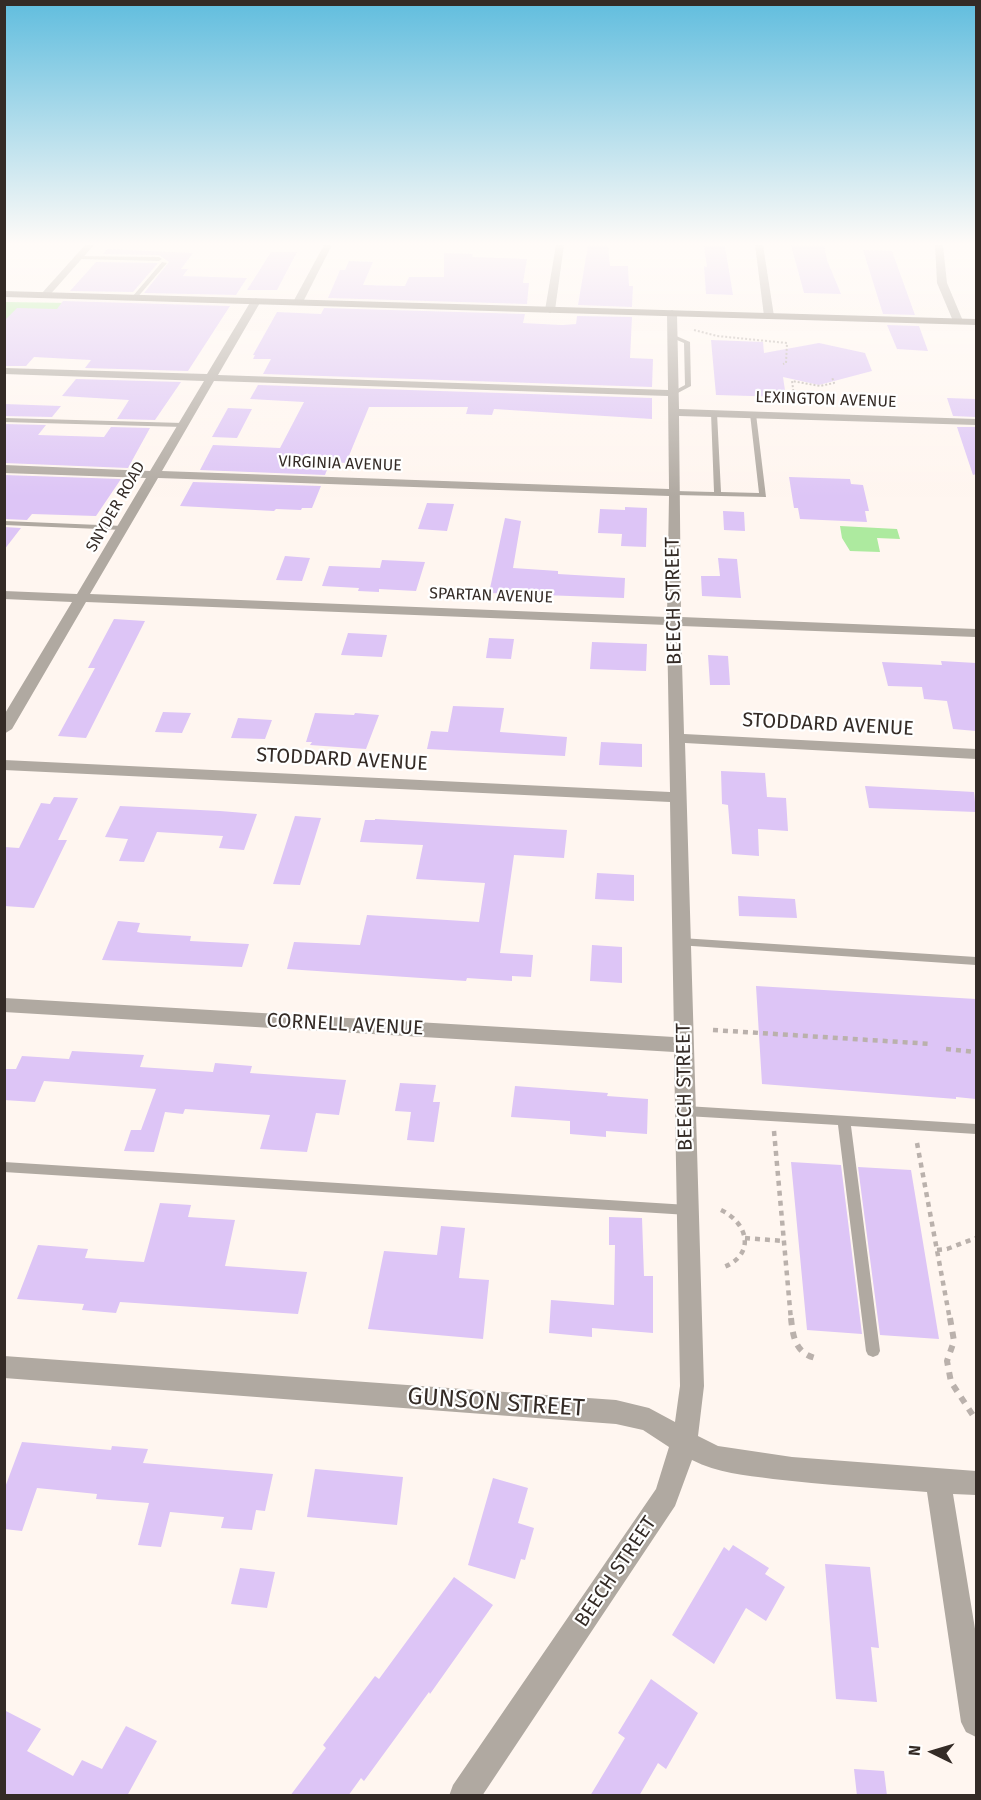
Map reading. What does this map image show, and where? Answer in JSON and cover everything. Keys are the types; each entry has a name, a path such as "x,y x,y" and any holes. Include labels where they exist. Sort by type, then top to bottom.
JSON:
{"street":[{"name":"SNYDER ROAD","path":"4,729 240,329"},
{"name":"BEECH STREET","path":"464,1796 666,1497 678,1469 690,1415 692,1386 674,621 675,493 672,329"},
{"path":"4,371 674,393"},
{"name":"LEXINGTON AVENUE","path":"674,411 976,422"},
{"name":"VIRGINIA AVENUE","path":"4,469 675,493"},
{"name":"SPARTAN AVENUE","path":"4,595 976,633"},
{"name":"STODDARD AVENUE","path":"677,738 976,754"},
{"name":"STODDARD AVENUE","path":"4,765 677,797"},
{"name":"CORNELL AVENUE","path":"4,1005 685,1045"},
{"name":"GUNSON STREET","path":"4,1366 616,1412 649,1420 685,1443 715,1458 792,1469 976,1484"},
{"path":"938,1480 976,1722"}],"lane":[{"path":"714,413 718,494"},
{"path":"675,493 763,495 753,414"},
{"path":"4,420 183,425"},
{"path":"4,523 123,528"},
{"path":"681,942 976,961"},
{"path":"686,1112 976,1129"},
{"path":"844,1121 873,1351"},
{"path":"4,1167 688,1210"}],"path":[{"path":"694,330 710,336"},
{"path":"702,336 787,343 786,363 783,364"},
{"path":"797,410 792,381 820,386 834,383 832,376"},
{"path":"713,1030 933,1044"},
{"path":"946,1050 976,1052"},
{"path":"773,1117 793,1340 800,1351 810,1357 820,1359"},
{"path":"914,1125 954,1341 947,1361 951,1382 976,1420"},
{"path":"721,1210 732,1213 741,1225 746,1238 741,1256 732,1265 724,1267"},
{"path":"746,1238 784,1241"},
{"path":"937,1250 946,1251 964,1241 976,1238"}],"green space":[{"path":"840,526 897,529 900,539 877,538 880,552 850,551 842,538"}],"building":[{"path":"4,329 215,329 188,371 85,368 91,360 34,357 26,366 4,366"},
{"path":"268,329 631,329 630,358 653,359 652,387 263,374 271,359 253,359 255,355 253,355"},
{"path":"889,329 920,329 928,351 897,349"},
{"path":"711,340 763,342 764,353 819,343 865,353 872,371 819,385 783,377 786,397 716,395"},
{"path":"76,379 181,382 155,420 117,419 129,400 62,396"},
{"path":"258,385 652,398 652,419 494,409 492,415 466,414 468,407 369,407 346,463 330,462 325,475 200,470 213,445 280,448 304,402 250,399"},
{"path":"947,398 976,399 976,417 953,416"},
{"path":"4,404 61,406 52,417 4,416"},
{"path":"228,408 252,409 237,438 212,437"},
{"path":"4,424 46,425 38,435 104,437 111,427 150,428 128,468 4,463"},
{"path":"957,427 976,427 976,474 973,475"},
{"path":"4,475 121,479 96,516 32,514 27,520 4,519"},
{"path":"789,477 850,479 851,484 863,485 869,511 865,511 867,522 800,519 798,508 794,508"},
{"path":"193,482 321,486 312,508 301,510 276,509 274,511 180,506"},
{"path":"427,503 454,504 447,531 418,529"},
{"path":"625,507 647,508 646,547 621,546 622,534 598,533 600,509 625,510"},
{"path":"723,511 744,512 745,531 724,530"},
{"path":"505,518 521,521 513,568 558,571 558,574 625,578 624,598 489,593"},
{"path":"4,527 21,528 4,550"},
{"path":"285,556 310,558 302,581 276,580"},
{"path":"718,558 737,559 741,598 702,596 701,576 720,576"},
{"path":"382,560 425,562 416,591 379,589 379,592 358,591 359,588 322,586 329,566 380,568"},
{"path":"114,619 145,621 86,738 58,736 95,668 88,668"},
{"path":"348,633 387,635 382,657 341,655"},
{"path":"489,638 514,639 511,659 486,658"},
{"path":"592,642 647,644 646,671 590,669"},
{"path":"708,655 728,656 730,685 710,685"},
{"path":"941,661 976,663 976,731 953,729 947,701 924,699 922,687 888,686 882,662 942,665"},
{"path":"453,706 504,708 500,732 567,737 565,756 427,749 431,731 448,732"},
{"path":"163,712 191,713 182,733 155,732"},
{"path":"315,713 379,715 366,749 310,745 312,742 306,742"},
{"path":"238,718 272,720 265,739 231,738"},
{"path":"601,742 642,744 642,767 599,765"},
{"path":"721,771 765,773 767,797 786,798 788,831 758,829 759,856 732,854 728,805 722,804"},
{"path":"865,786 974,792 976,812 869,808"},
{"path":"54,797 78,798 58,840 67,840 34,908 4,906 4,847 19,848 41,803 50,804"},
{"path":"120,806 257,814 244,850 219,848 223,836 157,832 144,862 119,861 128,839 105,837"},
{"path":"295,816 321,818 300,885 273,884"},
{"path":"365,820 567,830 564,858 514,855 500,953 533,955 531,977 512,976 512,981 467,978 466,981 287,969 294,942 360,945 367,915 479,922 485,883 416,879 423,845 360,842"},
{"path":"597,873 634,875 634,901 595,899"},
{"path":"738,896 795,899 797,918 739,916"},
{"path":"118,921 140,923 137,932 142,933 191,936 190,941 249,944 242,967 102,960"},
{"path":"592,945 622,947 622,983 590,981"},
{"path":"756,986 976,999 976,1099 762,1084"},
{"path":"72,1051 144,1055 140,1067 213,1072 215,1063 252,1066 250,1073 346,1080 339,1115 316,1113 307,1152 260,1149 270,1115 185,1109 183,1114 165,1112 154,1152 124,1151 131,1130 141,1130 156,1089 44,1081 35,1102 4,1100 4,1069 16,1069 22,1056 69,1059"},
{"path":"400,1083 436,1085 433,1102 440,1102 434,1142 407,1140 411,1112 395,1111"},
{"path":"515,1086 608,1093 607,1096 648,1099 647,1134 606,1131 606,1137 570,1134 570,1121 511,1117"},
{"path":"791,1162 841,1165 862,1334 807,1330"},
{"path":"858,1167 911,1170 939,1339 880,1335"},
{"path":"160,1203 191,1205 188,1217 235,1220 225,1266 307,1272 298,1314 120,1302 116,1313 82,1310 84,1304 17,1299 38,1245 88,1249 85,1258 144,1262"},
{"path":"609,1217 642,1218 644,1276 653,1276 653,1333 592,1328 592,1337 549,1333 551,1300 614,1305 615,1245 609,1245"},
{"path":"441,1226 465,1228 459,1278 489,1280 483,1339 368,1329 384,1251 437,1255"},
{"path":"22,1442 111,1450 112,1446 148,1449 143,1463 273,1474 265,1511 256,1510 252,1530 221,1528 224,1517 170,1512 161,1547 138,1545 149,1503 96,1499 97,1494 37,1488 22,1531 4,1529 4,1490"},
{"path":"315,1469 403,1477 397,1525 307,1517"},
{"path":"493,1478 528,1488 518,1523 534,1528 525,1560 521,1559 515,1579 468,1565"},
{"path":"733,1545 769,1568 765,1574 785,1587 766,1621 746,1608 714,1664 672,1635 724,1547 729,1551"},
{"path":"825,1564 870,1567 879,1648 871,1647 877,1702 836,1699"},
{"path":"240,1568 275,1572 267,1608 231,1604"},
{"path":"454,1577 493,1605 430,1694 429,1692 364,1781 361,1778 348,1796 290,1796 326,1748 323,1745 375,1676 379,1679"},
{"path":"651,1679 698,1713 666,1769 658,1763 639,1796 590,1796 625,1738 618,1733"},
{"path":"4,1710 41,1729 27,1751 73,1776 82,1760 102,1769 126,1726 157,1741 127,1796 4,1796"},
{"path":"854,1769 884,1771 887,1796 857,1796"}]}
